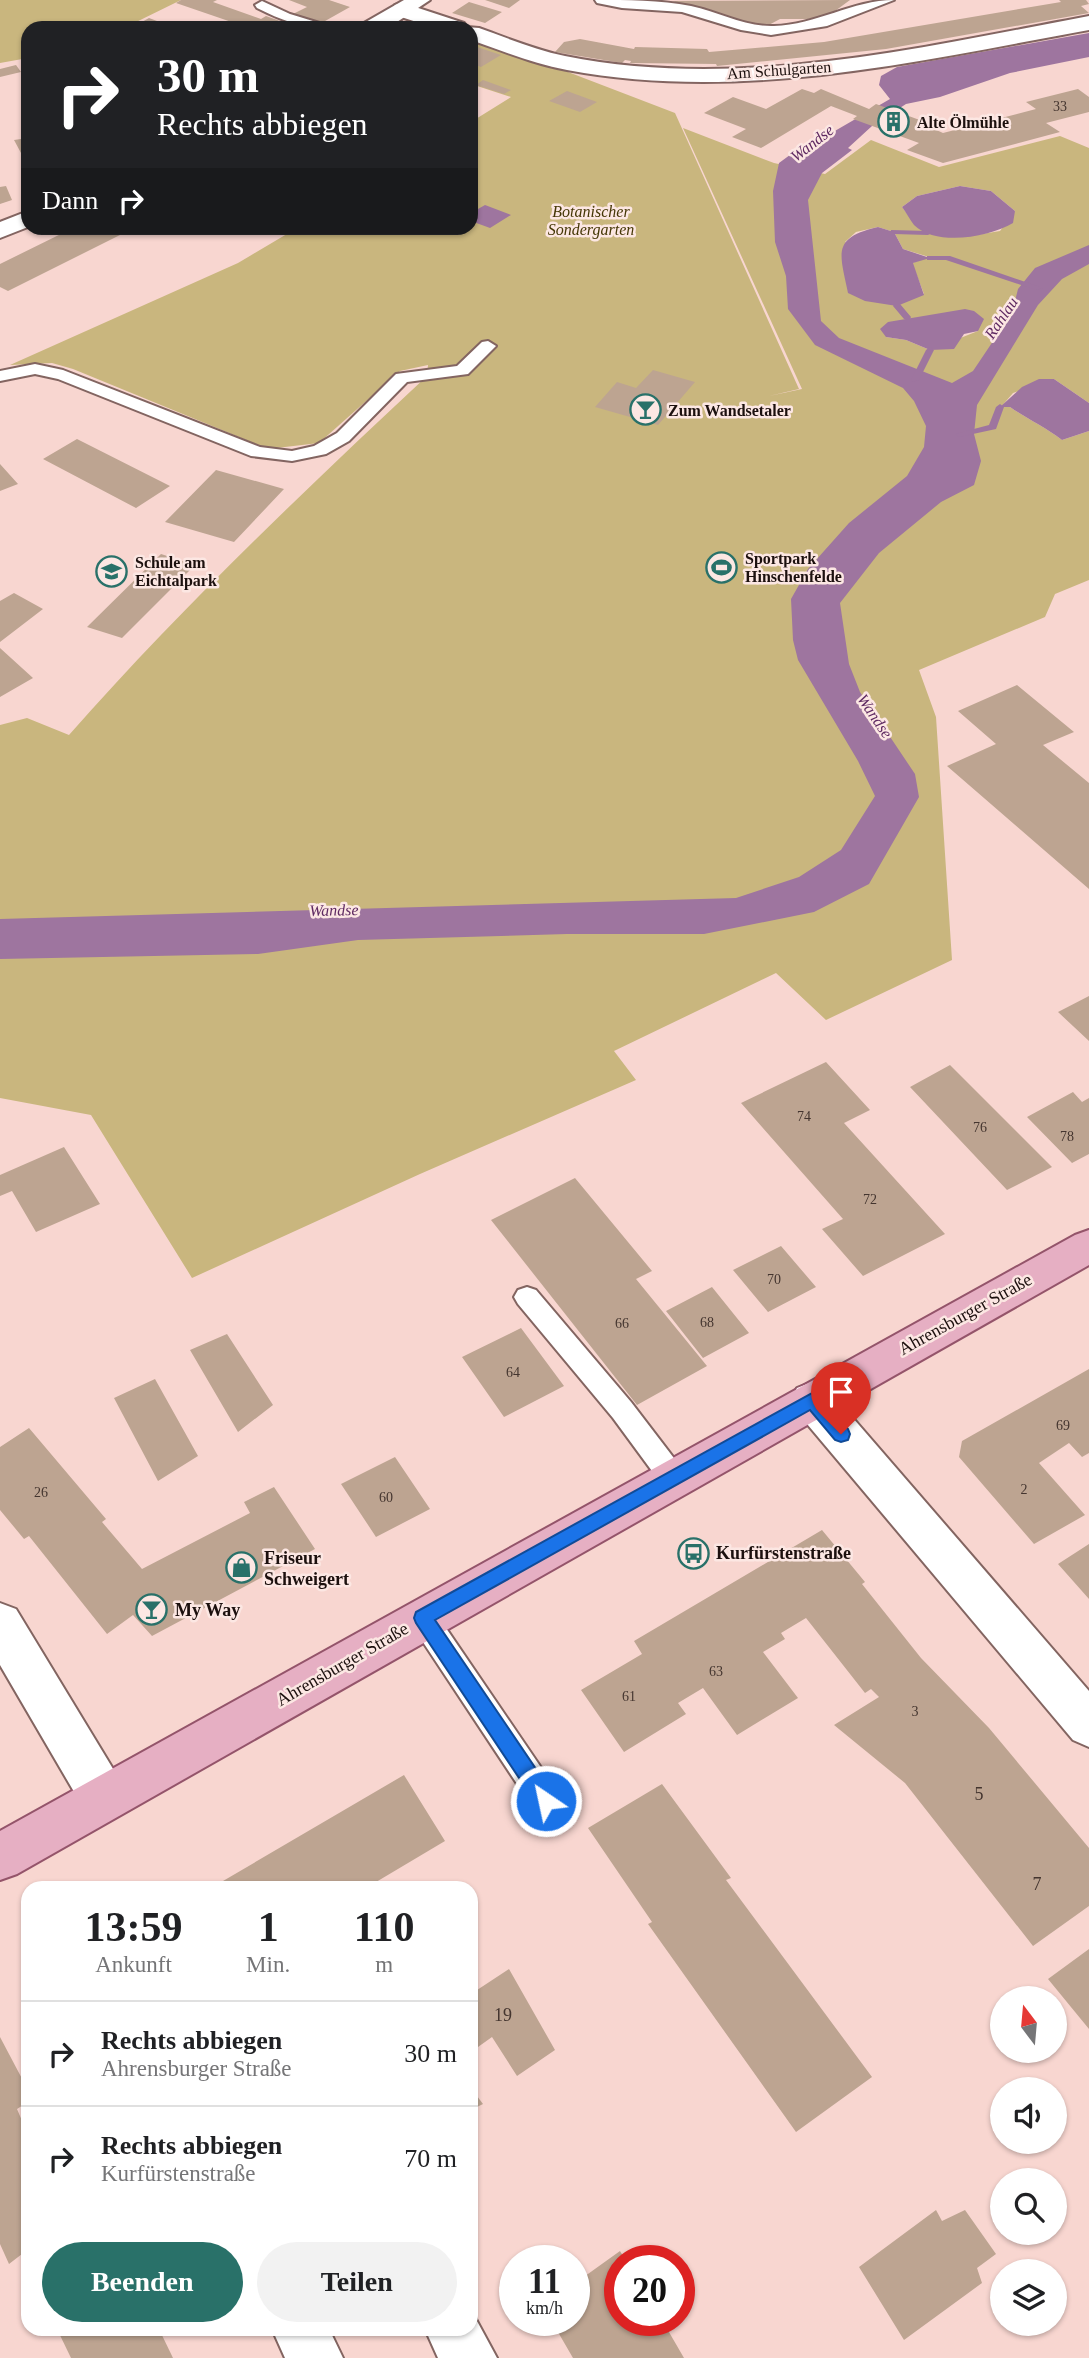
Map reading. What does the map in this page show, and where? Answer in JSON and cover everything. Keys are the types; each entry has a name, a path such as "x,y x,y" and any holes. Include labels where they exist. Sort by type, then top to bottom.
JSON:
{"main road":[{"name":"Ahrensburger Straße","path":"0,1857 1089,1246"}],"street":[{"path":"384,21 411,5 442,21"},
{"name":"Am Schulgarten","path":"478,35 567,63 642,73 698,75 838,66 1089,23"},
{"path":"0,231 21,221"},
{"path":"812,1400 1089,1725"},
{"path":"0,1623 104,1798"},
{"path":"303,2336 316,2358"},
{"path":"456,2336 469,2358"}],"lane":[{"path":"602,0 623,6 667,5 695,10 754,29 773,30 838,19 887,0"},
{"path":"262,5 298,21"},
{"path":"0,376 35,369 63,375 257,452 292,456 320,450 343,437 402,378 461,370 488,346"},
{"path":"527,1297 622,1410 673,1478"},
{"path":"423,1618 546,1801"}],"green space":[{"path":"0,0 181,0 138,21 21,21 21,59 0,63"},
{"name":"Botanischer Sondergarten","path":"478,40 675,113 799,389 769,396 802,389 683,128 774,163 825,174 871,140 939,167 1060,136 1089,148 1089,403 1054,379 1013,393 1001,407 1010,407 1062,440 1089,431 1089,580 1055,594 1045,617 919,670 936,717 952,960 826,1020 776,973 614,1051 636,1080 420,1174 192,1278 91,1115 0,1098 0,725 27,718 69,735 199,596 427,376 428,365 400,371 319,443 268,449 73,369 52,363 10,365 238,263 285,235 478,235 478,118 511,97 478,86","holes":["960,186 991,191 1015,211 1000,231 971,236 945,236 923,228 902,207 917,196","878,227 894,232 903,249 929,257 912,263 924,294 845,242 856,232","978,331 930,350 906,340 886,337"]}],"water":[{"name":"Wandse","path":"1089,33 1089,57 1010,73 940,97 906,104 872,126 848,148 852,150 822,173 808,200 821,321 839,338 952,383 973,371 1012,313 1018,289 1035,268 1089,245 1089,264 1062,279 1038,305 977,405 974,434 981,461 974,485 941,502 879,553 840,603 849,664 860,692 915,774 919,797 869,884 814,912 704,934 567,934 358,940 258,954 0,959 0,919 736,898 799,877 841,850 875,796 858,761 798,660 793,640 791,599 808,569 849,523 907,476 924,447 926,426 914,401 903,388 815,345 788,309 786,276 775,242 773,191 779,163 813,138 821,139 890,99 879,85 881,76 897,67"},
{"path":"960,186 991,191 1015,211 1013,223 977,236 949,238 924,232 914,225 902,207 917,196"},
{"path":"485,205 511,215 490,228 478,224 478,209"},
{"path":"878,227 894,232 903,249 930,258 913,263 924,295 897,306 865,301 848,293 842,249 852,236"},
{"path":"965,309 974,311 984,319 978,331 964,334 954,349 930,350 906,340 886,337 880,329 888,322"},
{"path":"1039,379 1054,379 1089,403 1089,431 1062,440 1010,407 1000,407 1022,387"}],"building":[{"path":"181,0 217,0 213,2 261,19 266,16 280,21 229,21 176,3"},
{"path":"289,0 329,0 350,7 325,21 307,21 291,15 307,7"},
{"path":"485,0 520,0 509,8"},
{"path":"850,0 831,14 808,19 780,19 765,27 672,1"},
{"path":"1059,0 1086,0 1089,4 1081,6 1089,13 886,49 717,66 630,63 631,61 625,60 622,63 555,52 564,42 580,39 634,49 707,49 709,52 824,42 1061,2"},
{"path":"469,2 502,12 485,23 452,13"},
{"path":"478,47 501,55 481,67 478,66"},
{"path":"16,65 21,72 0,77 0,69"},
{"path":"483,80 511,90 504,94 478,84"},
{"path":"802,89 814,93 821,89 869,109 876,104 936,126 932,128 943,133 1036,109 1026,102 1078,89 1089,97 1089,112 1046,123 1060,132 943,163 907,150 919,143 853,119 857,116 831,106 761,148 732,137 746,129 704,113 733,97 766,109"},
{"path":"567,91 597,102 580,112 549,101"},
{"path":"21,139 21,153 14,140"},
{"path":"6,186 12,200 0,204 0,187"},
{"path":"59,235 120,235 8,291 0,287 0,264"},
{"path":"653,370 695,382 658,425 595,407 617,382 636,388"},
{"path":"77,439 170,486 136,508 43,459"},
{"path":"0,464 18,484 0,491"},
{"path":"216,470 284,489 234,542 165,522"},
{"path":"161,554 195,565 122,638 87,627"},
{"path":"14,593 43,609 0,642 0,601"},
{"path":"0,648 33,678 0,697"},
{"path":"1017,685 1074,732 1043,745 1089,783 1089,889 947,766 996,744 958,711"},
{"path":"1089,996 1089,1041 1058,1012"},
{"path":"826,1062 870,1110 844,1123 945,1234 863,1276 822,1229 843,1219 741,1103"},
{"path":"950,1065 1052,1167 1007,1190 910,1087"},
{"path":"1073,1092 1082,1102 1089,1098 1089,1154 1072,1163 1027,1117"},
{"path":"64,1147 100,1204 36,1232 12,1191 0,1196 0,1175"},
{"path":"575,1178 652,1271 636,1279 707,1366 637,1405 491,1220"},
{"path":"781,1246 816,1287 768,1312 733,1270"},
{"path":"712,1287 749,1333 703,1358 666,1311"},
{"path":"521,1328 564,1386 504,1417 462,1357"},
{"path":"227,1334 273,1405 238,1432 190,1350"},
{"path":"1089,1369 1089,1453 1082,1457 1069,1443 1039,1463 1085,1515 1034,1544 959,1457 962,1441"},
{"path":"155,1379 198,1456 158,1481 114,1398"},
{"path":"29,1428 106,1519 102,1522 142,1569 250,1513 244,1502 274,1487 315,1549 152,1636 133,1615 107,1634 29,1536 24,1539 0,1510 0,1447"},
{"path":"395,1457 430,1509 376,1537 341,1484"},
{"path":"822,1530 865,1582 862,1584 921,1658 989,1728 1089,1848 1089,1906 1033,1946 905,1783 834,1725 879,1697 871,1689 865,1693 806,1618 781,1633 785,1639 763,1652 798,1698 737,1735 703,1688 678,1703 686,1714 624,1752 581,1690 642,1654 634,1641"},
{"path":"1089,1544 1089,1599 1058,1564"},
{"path":"404,1775 445,1841 378,1881 223,1881"},
{"path":"662,1784 731,1878 726,1880 872,2077 796,2132 648,1924 652,1922 588,1828"},
{"path":"1089,1949 1089,2029 1068,2003 1068,1986 1054,1986 1048,1979"},
{"path":"509,1969 555,2050 517,2076 492,2037 478,2047 478,1989"},
{"path":"0,2037 21,2077 21,2106 17,2109 21,2118 21,2255 9,2264 0,2244"},
{"path":"936,2210 942,2221 965,2210 996,2254 977,2268 982,2283 904,2340 859,2267"},
{"path":"604,2262 604,2336 671,2336 684,2358 573,2358 560,2336 590,2336 590,2273"},
{"path":"60,2336 162,2336 173,2358 71,2358"}],"waterway":[{"path":"894,232 928,233"},
{"path":"930,258 947,258 1039,288"},
{"path":"897,306 907,317"},
{"path":"915,380 930,350"},
{"path":"959,434 993,427 1000,407"}],"place":[{"name":"Alte Ölmühle","path":"894,122"},
{"name":"Zum Wandsetaler","path":"645,410"},
{"name":"Sportpark Hinschenfelde","path":"722,567"},
{"name":"Schule am Eichtalpark","path":"112,571"},
{"name":"Kurfürstenstraße","path":"693,1553"},
{"name":"Friseur Schweigert","path":"241,1568"},
{"name":"My Way","path":"152,1610"}],"route":[{"path":"546,1801 423,1618 812,1400 841,1434"}],"water label":[{"name":"Rahlau","path":"1001,318"}]}
